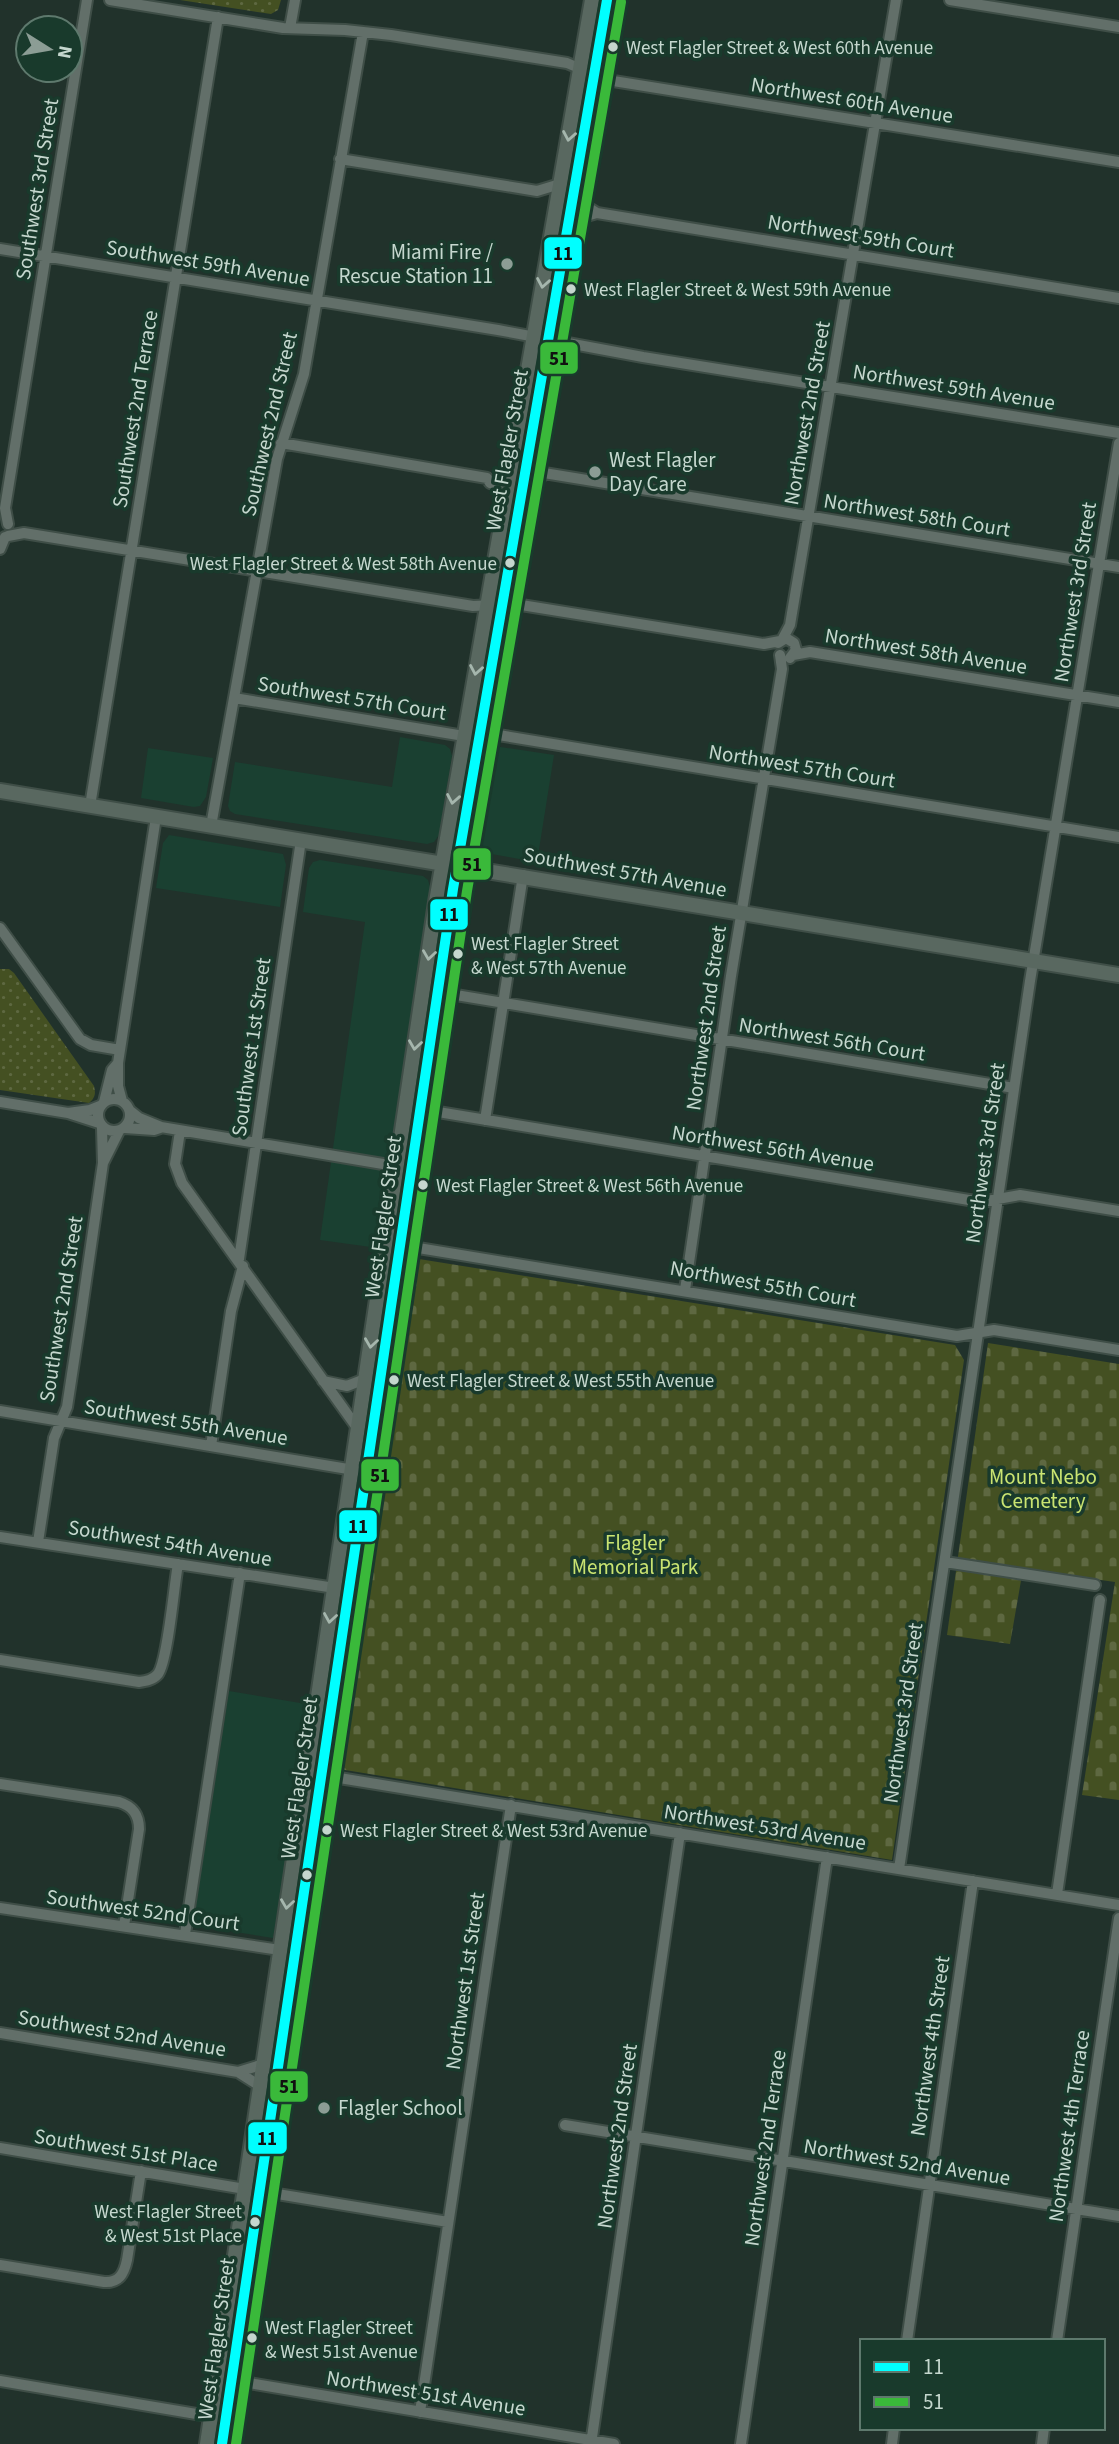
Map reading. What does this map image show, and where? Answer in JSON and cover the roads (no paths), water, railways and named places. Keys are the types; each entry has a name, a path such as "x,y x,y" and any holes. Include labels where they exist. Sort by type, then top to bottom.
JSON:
{"main road":[{"name":"West Flagler Street","path":"207,2444 231,2381 252,2190 250,2158 280,1950 314,1774 359,1471 358,1429 410,1082 450,864 480,732 507,489 569,222 587,72 592,0"},
{"name":"West Flagler Street","path":"222,2444 218,2418 222,2347 289,1992 317,1801 313,1785 312,1740 332,1650 335,1588 359,1471 369,1452 438,992 464,736 524,481 557,205 587,72 607,0"},
{"name":"Southwest 57th Avenue","path":"0,791 1119,975"},
{"path":"410,1082 420,1109"},
{"path":"397,1169 407,1196"},
{"path":"358,1429 369,1452"},
{"path":"280,1950 289,1992"},
{"path":"222,2347 231,2381"}],"street":[{"name":"Southwest 3rd Street","path":"0,549 88,0"},
{"name":"Northwest 60th Avenue","path":"110,0 290,28 363,32 567,63 607,80 1119,162"},
{"path":"290,28 295,0"},
{"name":"Northwest 2nd Street","path":"685,1290 741,913 896,0"},
{"path":"950,0 1119,27"},
{"name":"Southwest 2nd Terrace","path":"90,806 218,17"},
{"name":"Southwest 2nd Street","path":"211,826 281,443 302,381 363,32"},
{"path":"340,159 537,191 561,184"},
{"path":"537,191 557,205"},
{"name":"Northwest 59th Court","path":"573,198 597,214 1119,298"},
{"name":"Northwest 59th Court","path":"569,222 597,214"},
{"name":"Southwest 59th Avenue","path":"0,249 541,338"},
{"name":"Northwest 59th Avenue","path":"541,338 643,357 1119,433"},
{"path":"281,443 487,478 493,474 510,473"},
{"name":"Northwest 3rd Street","path":"899,1869 1033,961 1119,443"},
{"name":"Northwest 58th Court","path":"527,461 543,469 544,473 1119,567"},
{"path":"524,481 541,477 544,473"},
{"path":"487,478 490,483 507,489"},
{"name":"Northwest 58th Avenue","path":"4,526 24,533 473,606 515,604 1119,702"},
{"name":"Southwest 57th Court","path":"234,698 464,736"},
{"name":"Northwest 57th Court","path":"480,732 1119,837"},
{"path":"122,1129 129,1121 118,1086 118,1063 156,817"},
{"name":"Southwest 1st Street","path":"211,1446 230,1317 241,1263 301,840"},
{"path":"485,1121 523,875"},
{"path":"2,935 80,1039 94,1046 120,1050"},
{"name":"Northwest 56th Court","path":"438,992 1014,1088"},
{"path":"101,1125 97,1115 111,1070 118,1063"},
{"path":"68,1113 102,1104 110,1099 125,1105 139,1118 161,1127 383,1164 397,1169"},
{"path":"0,1102 68,1113 112,1132 122,1129 154,1130 161,1127"},
{"name":"Northwest 56th Avenue","path":"420,1109 982,1202 1020,1195 1119,1211"},
{"name":"Southwest 2nd Street","path":"38,1542 54,1438 67,1407 103,1163 101,1125"},
{"name":"Southwest 2nd Street","path":"103,1163 122,1129"},
{"path":"180,1131 175,1164 178,1176 358,1429"},
{"name":"Northwest 55th Court","path":"400,1245 957,1336 994,1330 1119,1350"},
{"path":"323,1381 346,1386 365,1379"},
{"name":"Southwest 55th Avenue","path":"0,1411 359,1471"},
{"name":"Southwest 54th Avenue","path":"0,1537 335,1588"},
{"path":"945,1562 1096,1586"},
{"path":"0,1660 139,1682 156,1677 164,1658 178,1564"},
{"path":"185,1934 240,1573"},
{"path":"1057,1894 1100,1600"},
{"name":"Northwest 53rd Avenue","path":"314,1774 1119,1905"},
{"path":"0,1784 118,1802 128,1805 134,1811 139,1829 124,1926"},
{"name":"Northwest 1st Street","path":"420,2412 510,1805"},
{"name":"Northwest 2nd Street","path":"591,2442 681,1833"},
{"name":"Northwest 2nd Terrace","path":"741,2444 827,1857"},
{"name":"Northwest 4th Street","path":"907,2339 973,1881"},
{"name":"Southwest 52nd Court","path":"0,1908 280,1950"},
{"name":"Northwest 4th Terrace","path":"1057,2339 1119,1918"},
{"name":"Southwest 52nd Avenue","path":"0,2033 238,2072 260,2086"},
{"name":"Southwest 52nd Avenue","path":"238,2072 264,2064"},
{"name":"Northwest 52nd Avenue","path":"565,2125 1119,2216"},
{"name":"Southwest 51st Place","path":"0,2148 448,2222"},
{"path":"0,2265 104,2282 118,2279 127,2260 141,2171"},
{"path":"0,2381 218,2418"},
{"name":"Northwest 51st Avenue","path":"231,2381 614,2444"}],"place":[{"name":"West Flagler Street & West 60th Avenue","path":"613,47"},
{"name":"Miami Fire / Rescue Station 11","path":"507,264"},
{"name":"West Flagler Street & West 59th Avenue","path":"571,289"},
{"name":"West Flagler Day Care","path":"595,472"},
{"name":"West Flagler Street & West 58th Avenue","path":"510,563"},
{"name":"West Flagler Street & West 57th Avenue","path":"458,954"},
{"name":"West Flagler Street & West 56th Avenue","path":"423,1185"},
{"name":"West Flagler Street & West 55th Avenue","path":"394,1380"},
{"name":"West Flagler Street & West 53rd Avenue","path":"327,1830"},
{"name":"Flagler School","path":"324,2108"},
{"name":"West Flagler Street & West 51st Place","path":"255,2222"},
{"name":"West Flagler Street & West 51st Avenue","path":"252,2338"}],"park label":[{"name":"Mount Nebo Cemetery","path":"1043,1489"},
{"name":"Flagler Memorial Park","path":"635,1555"}]}
